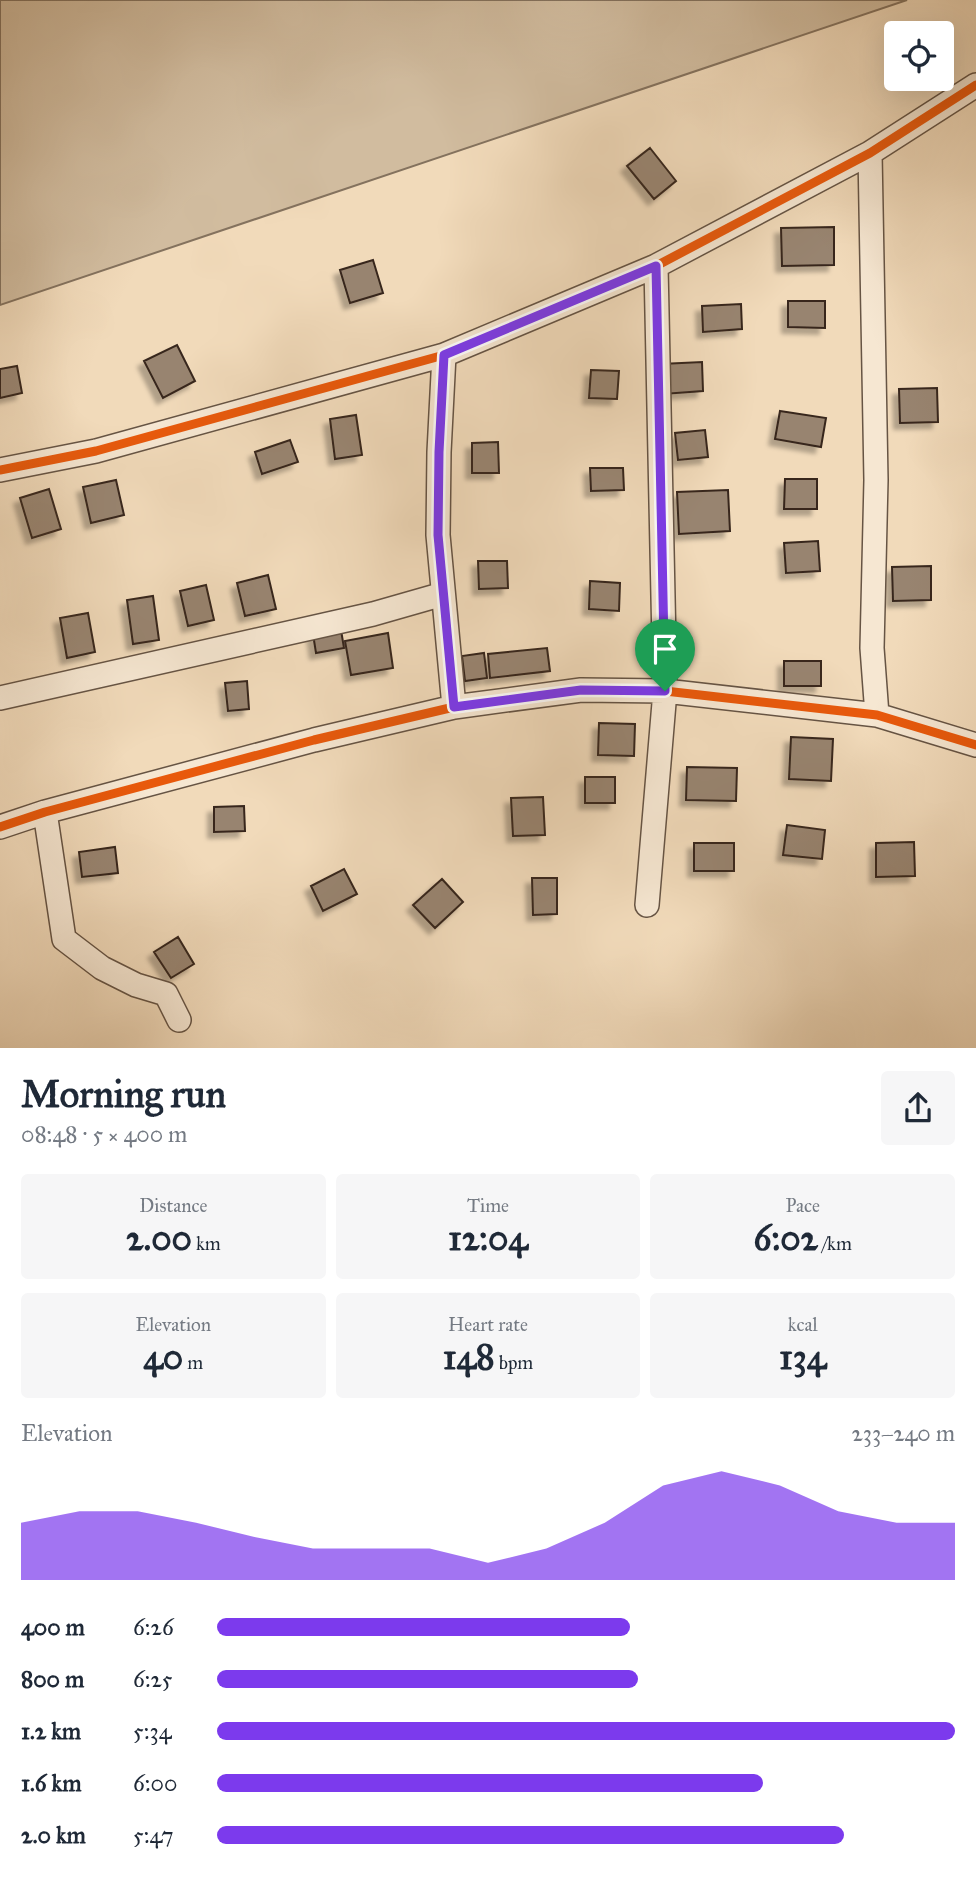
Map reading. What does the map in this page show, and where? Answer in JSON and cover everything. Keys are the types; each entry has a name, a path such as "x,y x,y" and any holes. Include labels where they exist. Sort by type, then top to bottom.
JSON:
{"street":[{"path":"0,470 96,451 444,355 656,266 870,153 976,85"},
{"path":"870,153 876,480 872,648 877,715"},
{"path":"648,905 665,691 656,266"},
{"path":"444,355 438,535 454,707"},
{"path":"0,698 373,614 443,594"},
{"path":"0,827 45,812 314,740 454,707 581,690 665,691 877,715 976,745"},
{"path":"45,812 64,939 102,968 136,985 166,994 179,1020"}],"shaded area":[{"path":"0,0 907,0 0,305"}],"building":[{"path":"650,148 676,181 654,199 627,166"},
{"path":"834,227 834,265 782,266 781,228"},
{"path":"373,260 383,293 350,303 340,270"},
{"path":"788,301 825,301 825,328 788,327"},
{"path":"741,304 742,329 703,332 702,306"},
{"path":"177,345 195,381 163,398 144,361"},
{"path":"702,362 703,391 663,394 661,364"},
{"path":"17,366 22,393 0,398 0,369"},
{"path":"591,370 619,371 617,399 589,398"},
{"path":"937,388 938,422 900,423 899,389"},
{"path":"780,411 826,418 821,447 775,439"},
{"path":"356,415 362,455 335,459 330,419"},
{"path":"705,430 708,457 678,460 675,433"},
{"path":"290,440 298,462 262,474 255,452"},
{"path":"498,442 499,473 472,473 472,443"},
{"path":"590,468 623,468 624,490 591,491"},
{"path":"785,479 817,479 817,509 784,509"},
{"path":"116,480 124,515 91,523 83,487"},
{"path":"49,489 61,529 32,538 20,498"},
{"path":"728,490 730,531 679,534 677,492"},
{"path":"818,541 820,571 786,573 784,543"},
{"path":"478,561 507,561 508,588 479,589"},
{"path":"931,566 931,600 893,601 892,567"},
{"path":"268,575 276,609 245,616 237,583"},
{"path":"590,581 620,583 619,611 589,609"},
{"path":"206,585 214,620 188,626 180,591"},
{"path":"153,596 159,640 133,644 127,600"},
{"path":"88,613 95,652 67,658 60,618"},
{"path":"341,630 344,648 316,653 313,634"},
{"path":"388,633 393,668 351,675 345,641"},
{"path":"547,648 550,671 490,678 488,654"},
{"path":"484,653 487,678 465,681 462,656"},
{"path":"784,661 821,661 821,686 784,686"},
{"path":"247,681 249,709 228,711 225,683"},
{"path":"599,723 635,724 634,756 598,755"},
{"path":"791,737 833,739 831,781 789,779"},
{"path":"687,767 737,768 736,801 686,800"},
{"path":"585,777 615,777 615,803 585,803"},
{"path":"543,797 545,835 513,836 511,798"},
{"path":"244,806 245,831 214,832 214,807"},
{"path":"787,825 825,830 822,859 783,855"},
{"path":"914,842 915,876 876,877 876,843"},
{"path":"694,843 734,843 734,871 694,871"},
{"path":"115,847 118,873 82,877 79,852"},
{"path":"344,869 357,894 323,911 311,886"},
{"path":"532,878 557,878 557,914 533,915"},
{"path":"442,879 463,902 435,928 413,905"},
{"path":"178,937 194,964 171,978 154,952"}],"cycle path":[{"path":"0,470 96,451 444,355 656,266 870,153 976,85"},
{"path":"0,827 45,812 314,740 454,707 581,690 665,691 877,715 976,745"}],"route":[{"path":"656,266 665,691 581,690 454,707 438,535 444,355 656,266"}]}
